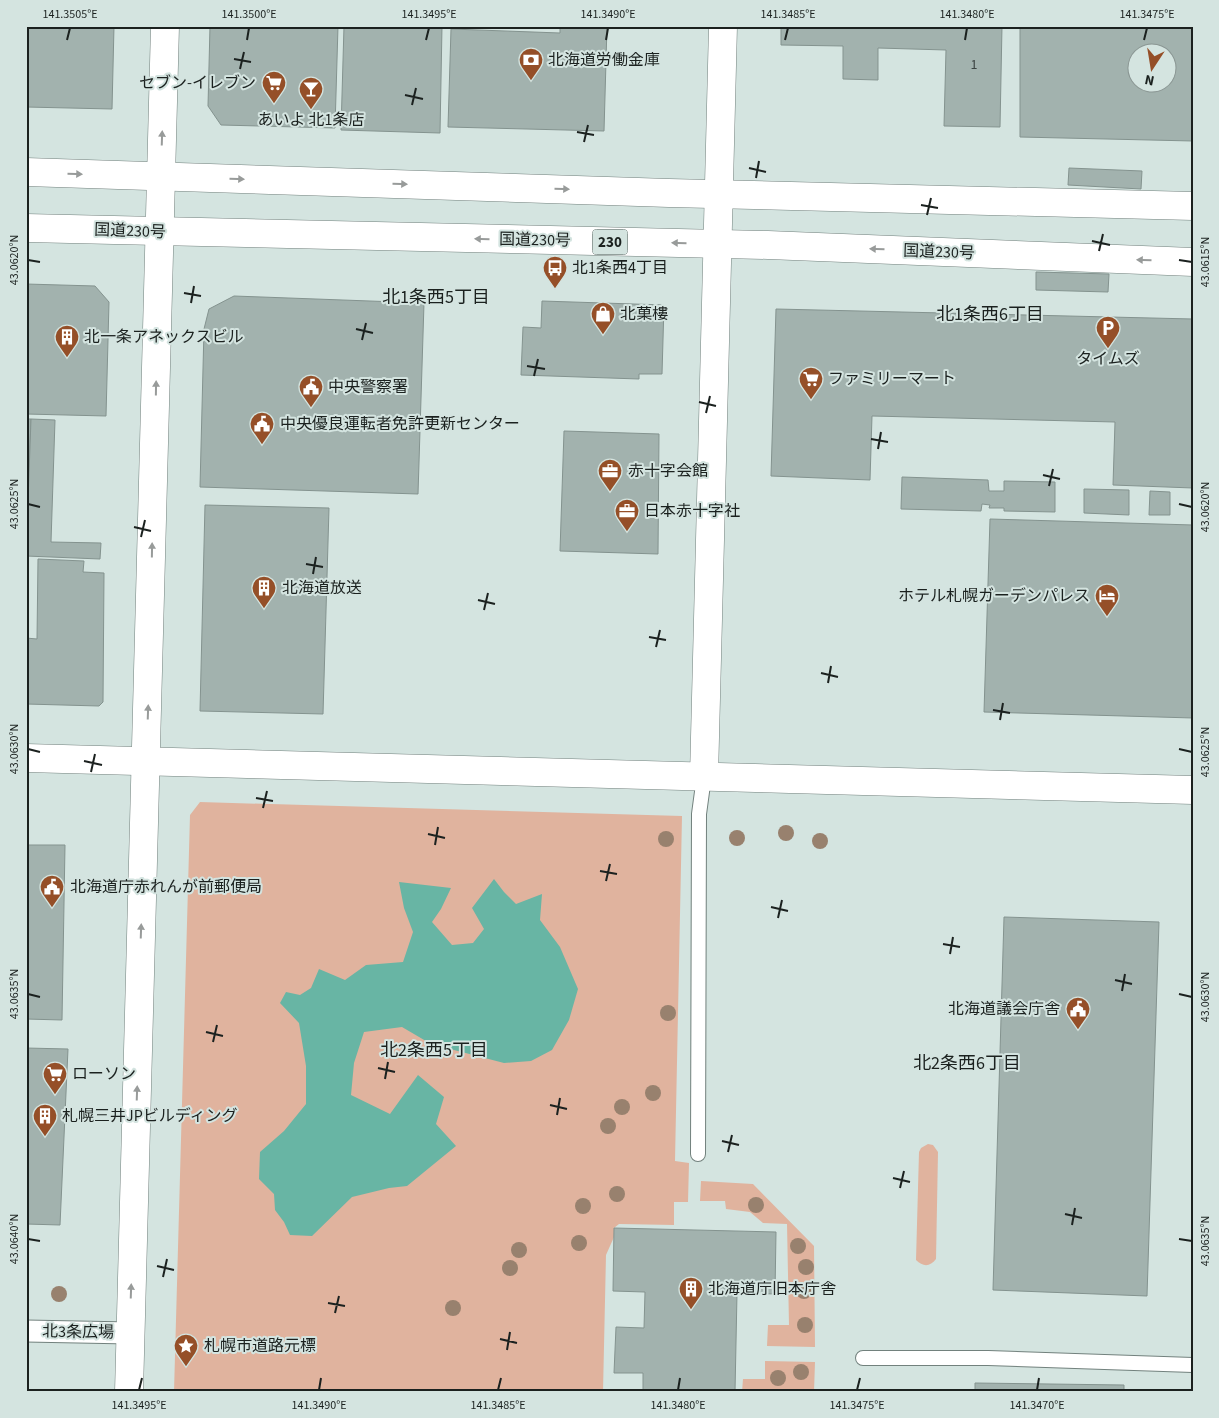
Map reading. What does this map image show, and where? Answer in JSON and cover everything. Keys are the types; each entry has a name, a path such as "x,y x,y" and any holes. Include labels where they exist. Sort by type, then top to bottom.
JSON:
{"main road":[{"path":"129,1392 165,26"},
{"path":"704,777 723,26"},
{"path":"26,172 719,194 1193,206"},
{"name":"国道230号","path":"26,228 718,244 1193,262"},
{"path":"26,758 1193,790"}],"street":[{"name":"北3条広場","path":"26,1331 130,1334"}],"lane":[{"path":"698,1154 699,814 704,777"},
{"path":"863,1358 988,1358 1193,1365"}],"shaded area":[{"path":"200,802 682,816 675,1161 689,1163 688,1202 674,1202 674,1225 619,1224 614,1228 614,1237 606,1255 603,1392 174,1392 190,815"},
{"path":"494,879 516,904 542,894 540,920 560,947 578,989 569,1020 552,1050 531,1061 504,1063 431,1044 402,1027 364,1032 354,1063 351,1095 390,1114 418,1075 444,1097 436,1124 456,1146 407,1186 389,1188 352,1197 312,1236 290,1235 284,1222 275,1210 274,1194 259,1179 260,1152 284,1131 306,1104 306,1066 299,1023 280,1003 286,992 300,995 311,988 319,969 345,980 366,965 403,962 413,932 404,908 399,882 451,888 441,909 432,922 452,945 473,943 484,929 472,908"},
{"path":"928,1144 933,1145 938,1152 936,1259 931,1264 926,1265 916,1260 919,1152 921,1148"},
{"path":"701,1181 753,1184 814,1246 815,1347 767,1346 768,1325 789,1325 787,1224 763,1223 750,1212 726,1209 725,1201 700,1201"},
{"path":"765,1361 815,1362 814,1392 742,1392 743,1379 765,1379"}],"building":[{"path":"26,26 114,26 112,109 26,107"},
{"path":"210,26 338,26 335,128 221,125 208,106"},
{"path":"344,26 442,26 440,133 341,130"},
{"path":"560,26 607,26 604,131 448,127 451,29 560,33"},
{"path":"781,26 1002,26 1000,127 944,126 946,50 878,48 878,80 843,79 843,46 781,45"},
{"path":"1020,26 1193,26 1193,141 1020,137"},
{"path":"1069,168 1142,171 1141,189 1068,185"},
{"path":"1036,272 1109,274 1108,292 1036,290"},
{"name":"北一条アネックスビル","path":"26,284 95,286 109,302 106,416 26,414"},
{"name":"中央警察署","path":"234,296 424,303 418,494 200,487 204,329 209,309"},
{"path":"542,301 664,305 662,374 639,374 639,379 521,375 523,327 541,328"},
{"path":"776,309 1193,319 1193,488 1113,485 1115,422 872,416 870,480 771,476"},
{"path":"26,419 31,419 27,539 26,539"},
{"path":"31,419 55,420 51,542 101,543 100,559 26,556"},
{"name":"赤十字会館","path":"564,431 659,434 658,554 560,551"},
{"path":"902,477 988,480 989,491 1004,491 1004,481 1055,482 1055,512 1004,511 1004,508 989,508 990,505 982,504 981,511 901,509"},
{"path":"1084,489 1129,490 1129,515 1084,513"},
{"path":"1150,491 1170,492 1170,515 1149,515"},
{"name":"北海道放送","path":"205,505 329,508 323,714 200,711"},
{"path":"990,519 1193,525 1193,718 984,712"},
{"path":"38,559 84,561 83,572 104,573 103,702 99,706 26,704 26,638 37,639"},
{"path":"26,845 65,845 62,1020 26,1019"},
{"name":"北海道議会庁舎","path":"1004,917 1159,922 1147,1296 993,1290"},
{"name":"札幌三井JPビルディング","path":"26,1048 68,1049 60,1225 26,1224"},
{"name":"北海道庁旧本庁舎","path":"614,1228 776,1232 775,1294 737,1293 735,1392 643,1392 643,1373 614,1373 616,1327 644,1328 645,1292 613,1291"},
{"path":"975,1383 1124,1385 1124,1392 975,1392"}],"place":[{"name":"北海道労働金庫","path":"531,81"},
{"name":"セブン-イレブン","path":"274,104"},
{"name":"あいよ 北1条店","path":"311,110"},
{"name":"北1条西4丁目","path":"555,289"},
{"name":"北菓樓","path":"603,335"},
{"name":"タイムズ","path":"1108,349"},
{"name":"北一条アネックスビル","path":"67,358"},
{"name":"ファミリーマート","path":"811,400"},
{"name":"中央警察署","path":"311,408"},
{"name":"中央優良運転者免許更新センター","path":"262,445"},
{"name":"赤十字会館","path":"610,492"},
{"name":"日本赤十字社","path":"627,532"},
{"name":"北海道放送","path":"264,609"},
{"name":"ホテル札幌ガーデンパレス","path":"1107,617"},
{"name":"北海道庁赤れんが前郵便局","path":"52,908"},
{"name":"北海道議会庁舎","path":"1078,1030"},
{"name":"ローソン","path":"55,1095"},
{"name":"札幌三井JPビルディング","path":"45,1137"},
{"name":"北海道庁旧本庁舎","path":"691,1310"},
{"name":"札幌市道路元標","path":"186,1367"}],"district":[{"name":"北1条西5丁目","path":"436,297"},
{"name":"北1条西6丁目","path":"990,314"},
{"name":"北2条西5丁目","path":"434,1050"},
{"name":"北2条西6丁目","path":"967,1063"}]}
